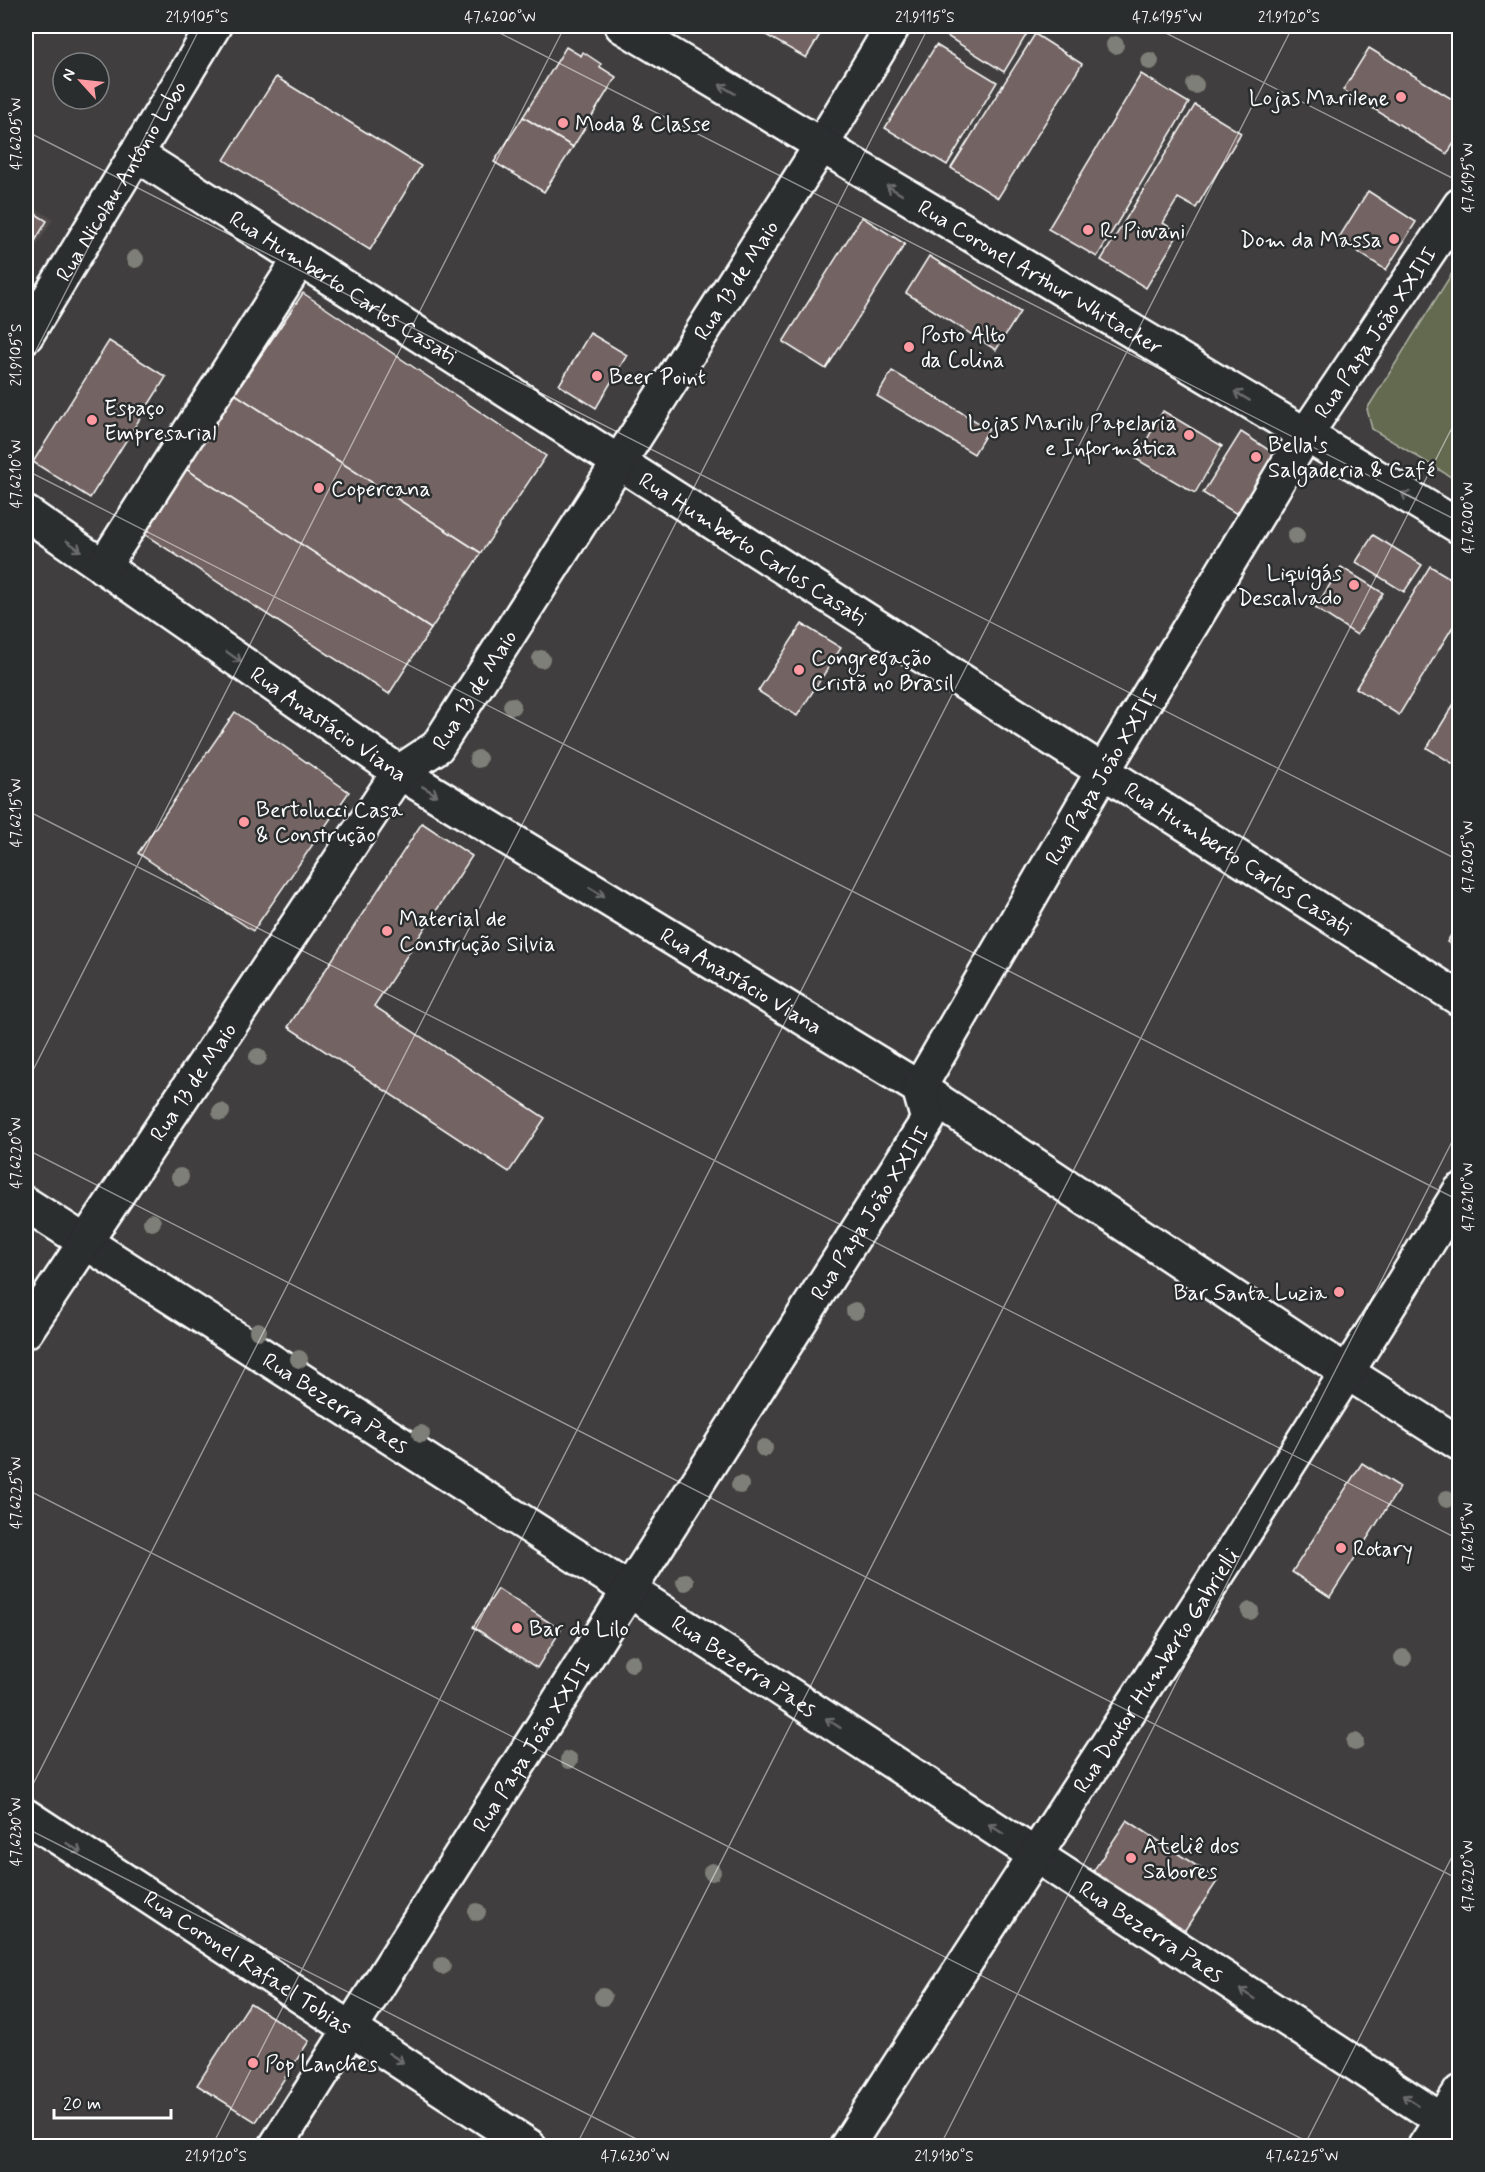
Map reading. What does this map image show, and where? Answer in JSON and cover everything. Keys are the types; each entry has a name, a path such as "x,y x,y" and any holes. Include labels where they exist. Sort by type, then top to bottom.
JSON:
{"street":[{"name":"Rua Nicolau Antônio Lobo","path":"26,336 214,26"},
{"name":"Rua Coronel Arthur Whitacker","path":"622,26 1460,527"},
{"name":"Rua 13 de Maio","path":"26,1330 399,772 437,747 821,146 892,26"},
{"name":"Rua Humberto Carlos Casati","path":"136,154 1102,773 1460,999"},
{"name":"Rua Papa João XXIII","path":"276,2146 928,1119 919,1088 1102,773 1306,434 1460,205"},
{"path":"104,567 300,259"},
{"name":"Rua Anastácio Viana","path":"26,513 399,772 919,1088 1348,1373 1460,1444"},
{"name":"Rua Doutor Humberto Gabrielli","path":"847,2146 1034,1854 1348,1373 1460,1191"},
{"name":"Rua Bezerra Paes","path":"26,1204 629,1590 1034,1854 1442,2133"},
{"name":"Rua Coronel Rafael Tobias","path":"26,1816 530,2146"},
{"path":"1442,2133 1460,2092"}],"shaded area":[{"path":"26,202 53,219 26,264"}],"green space":[{"path":"1459,262 1459,482 1372,429 1367,409"}],"building":[{"path":"756,26 825,26 806,58 754,28"},
{"path":"946,26 1018,26 1028,32 1004,72 942,33"},
{"path":"1035,34 1082,64 998,198 951,168"},
{"path":"936,45 997,82 947,165 885,128"},
{"path":"566,47 581,56 583,52 616,77 573,147 523,117"},
{"name":"Lojas Marilene","path":"1369,48 1460,104 1460,134 1447,154 1343,90"},
{"path":"1141,74 1189,103 1097,257 1048,229"},
{"path":"276,77 421,166 370,250 224,160"},
{"path":"1195,105 1241,133 1196,208 1178,198 1163,223 1179,233 1146,288 1101,260"},
{"path":"523,117 573,147 544,192 494,162"},
{"path":"1368,191 1416,222 1386,270 1338,239"},
{"path":"26,208 47,221 26,256"},
{"path":"862,217 905,244 826,369 783,342"},
{"path":"929,256 1020,312 996,350 906,293"},
{"path":"303,293 546,456 481,553 235,394"},
{"path":"590,333 627,355 596,408 559,385"},
{"path":"109,341 166,377 90,498 33,462"},
{"path":"892,371 989,429 974,454 877,396"},
{"path":"235,394 481,553 431,629 186,469"},
{"path":"1163,411 1222,446 1195,493 1136,459"},
{"path":"1241,432 1275,454 1237,514 1203,493"},
{"path":"186,469 431,629 389,694 144,534"},
{"path":"1373,535 1422,565 1404,592 1356,562"},
{"path":"1430,566 1460,584 1460,615 1399,715 1356,688"},
{"path":"1341,567 1383,593 1357,635 1315,608"},
{"name":"Congregação Cristã no Brasil","path":"802,624 841,648 797,716 758,691"},
{"path":"1460,694 1460,768 1427,748"},
{"name":"Bertolucci Casa & Construção","path":"235,712 349,792 253,931 138,853"},
{"name":"Material de Construção Silvia","path":"422,823 472,856 374,1006 545,1118 509,1172 288,1027"},
{"path":"1460,920 1460,950 1447,942"},
{"path":"1362,1463 1400,1487 1330,1597 1292,1572"},
{"name":"Bar do Lilo","path":"498,1589 561,1630 537,1668 473,1627"},
{"path":"1127,1820 1218,1880 1183,1933 1092,1873"},
{"name":"Pop Lanches","path":"250,2003 309,2041 256,2122 197,2085"}],"place":[{"name":"Lojas Marilene","path":"1401,97"},
{"name":"Moda & Classe","path":"563,123"},
{"name":"R. Piovani","path":"1088,230"},
{"name":"Dom da Massa","path":"1394,239"},
{"name":"Posto Alto da Colina","path":"909,347"},
{"name":"Beer Point","path":"597,376"},
{"name":"Espaço Empresarial","path":"92,420"},
{"name":"Lojas Marilu Papelaria e Informática","path":"1189,435"},
{"name":"Bella's Salgaderia & Café","path":"1256,457"},
{"name":"Copercana","path":"319,488"},
{"name":"Liquigás Descalvado","path":"1354,585"},
{"name":"Congregação Cristã no Brasil","path":"799,670"},
{"name":"Bertolucci Casa & Construção","path":"244,822"},
{"name":"Material de Construção Silvia","path":"387,931"},
{"name":"Bar Santa Luzia","path":"1339,1292"},
{"name":"Rotary","path":"1341,1548"},
{"name":"Bar do Lilo","path":"517,1628"},
{"name":"Ateliê dos Sabores","path":"1131,1858"},
{"name":"Pop Lanches","path":"253,2063"}]}
